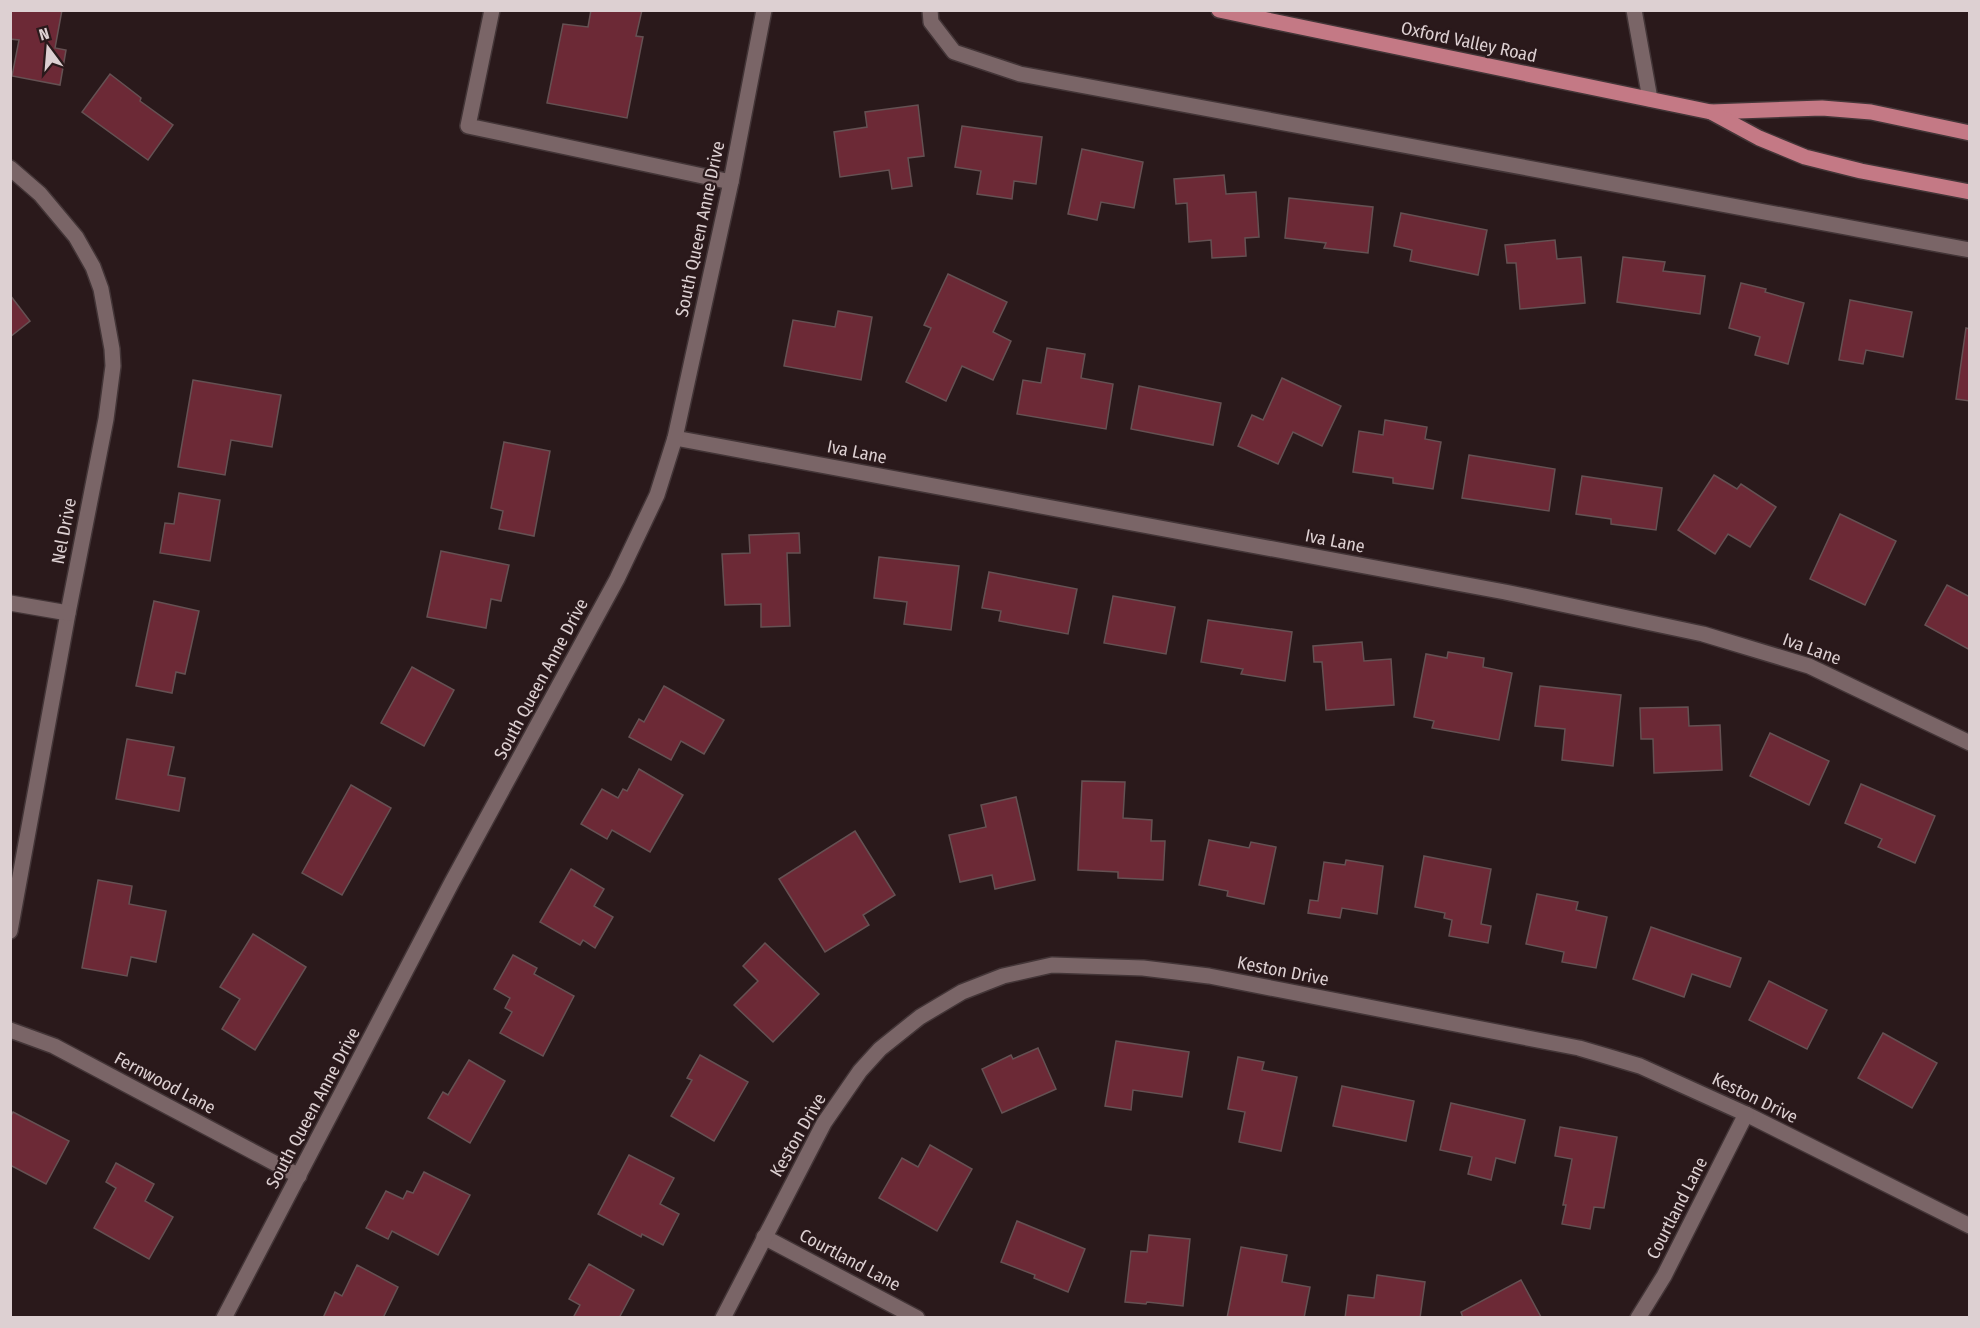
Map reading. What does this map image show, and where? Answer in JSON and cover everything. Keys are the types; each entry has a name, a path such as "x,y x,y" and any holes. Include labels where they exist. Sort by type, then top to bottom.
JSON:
{"main road":[{"name":"Oxford Valley Road","path":"1219,10 1711,112 1822,108 1871,112 1970,133"},
{"name":"Oxford Valley Road","path":"1711,112 1759,138 1805,157 1861,171 1970,192"}],"street":[{"path":"492,10 468,126 731,182"},
{"name":"South Queen Anne Drive","path":"224,1317 452,882 617,579 657,495 675,438 731,182 764,10"},
{"path":"930,10 931,22 954,52 1020,74 1970,250"},
{"path":"1634,10 1650,99"},
{"name":"Nel Drive","path":"10,168 40,194 76,237 93,267 101,289 113,366 106,419 10,931"},
{"name":"Iva Lane","path":"675,438 1493,590 1703,634 1809,666 1970,743"},
{"path":"10,603 68,614"},
{"name":"Keston Drive","path":"723,1317 824,1123 860,1071 880,1049 920,1017 962,992 1003,976 1052,965 1143,968 1209,976 1579,1048 1640,1066 1746,1114 1970,1227"},
{"name":"Fernwood Lane","path":"10,1030 54,1046 299,1176"},
{"name":"Courtland Lane","path":"1638,1317 1664,1276 1746,1114"},
{"name":"Courtland Lane","path":"764,1237 917,1317"}],"building":[{"path":"10,10 62,10 55,48 66,50 60,85 12,76 19,40 10,39"},
{"path":"591,10 642,10 636,36 643,37 627,118 547,103 563,24 588,27"},
{"path":"110,74 141,98 140,101 173,125 148,160 82,112"},
{"path":"918,105 924,156 908,158 912,186 892,189 889,170 840,177 834,132 867,127 865,112"},
{"path":"962,126 1042,137 1036,184 1014,181 1012,199 977,194 981,171 955,167"},
{"path":"1082,149 1143,162 1134,208 1101,202 1097,220 1068,214"},
{"path":"1224,175 1226,194 1256,192 1259,237 1245,238 1246,256 1212,258 1211,240 1189,242 1187,203 1176,204 1174,179"},
{"path":"1289,198 1373,207 1368,253 1324,248 1326,243 1285,238"},
{"path":"1401,213 1487,230 1478,275 1410,261 1412,250 1394,246"},
{"path":"1555,240 1557,259 1581,257 1585,303 1520,309 1516,263 1507,263 1505,245"},
{"path":"1623,257 1665,262 1663,271 1705,276 1700,314 1617,302"},
{"path":"948,274 1007,302 993,332 1011,341 993,380 962,366 946,401 906,382 931,328 924,325"},
{"path":"1741,283 1766,289 1765,292 1804,303 1788,364 1755,355 1760,337 1729,328"},
{"path":"10,295 30,321 10,337"},
{"path":"1850,300 1912,312 1903,357 1866,350 1863,364 1839,360"},
{"path":"838,311 872,317 861,380 784,366 793,320 835,327"},
{"path":"1966,328 1970,329 1970,401 1956,399"},
{"path":"1047,348 1085,354 1081,378 1113,384 1106,429 1017,414 1023,380 1041,383"},
{"path":"1282,378 1341,406 1322,446 1293,432 1278,464 1238,446 1252,415 1263,420"},
{"path":"193,380 281,395 272,447 231,440 225,475 178,467"},
{"path":"1139,386 1221,403 1213,445 1131,429"},
{"path":"1385,420 1427,427 1425,439 1441,442 1433,489 1393,483 1393,478 1353,472 1359,431 1383,435"},
{"path":"504,442 550,451 534,536 499,529 503,511 491,508"},
{"path":"1469,455 1555,469 1549,511 1462,498"},
{"path":"1714,475 1737,489 1741,484 1776,507 1750,547 1728,534 1715,554 1678,530"},
{"path":"1582,476 1662,488 1656,530 1611,524 1611,519 1576,514"},
{"path":"179,493 220,500 210,561 160,553 165,523 174,524"},
{"path":"1840,514 1896,541 1865,605 1810,579"},
{"path":"799,533 800,553 787,553 790,626 761,627 761,604 725,605 722,554 750,553 749,535"},
{"path":"441,551 509,565 501,601 491,599 486,628 427,617"},
{"path":"879,557 959,566 951,630 904,624 907,602 874,598"},
{"path":"989,572 1077,589 1068,634 999,621 1001,611 982,608"},
{"path":"1947,585 1970,597 1970,650 1925,625"},
{"path":"1113,596 1175,607 1166,654 1104,643"},
{"path":"154,601 199,611 185,674 176,672 172,693 136,686"},
{"path":"1208,620 1292,632 1285,681 1241,674 1243,669 1201,662"},
{"path":"1362,642 1364,661 1391,659 1394,705 1326,710 1322,662 1314,662 1313,646"},
{"path":"1448,652 1484,658 1483,667 1512,673 1499,740 1432,728 1434,721 1414,717 1426,654 1447,658"},
{"path":"412,667 454,690 424,746 381,723"},
{"path":"664,686 724,720 704,754 681,741 671,760 629,737 639,719 644,722"},
{"path":"1540,686 1621,695 1613,766 1562,760 1565,729 1535,726"},
{"path":"1688,707 1689,726 1720,725 1722,770 1654,773 1653,739 1641,739 1640,708"},
{"path":"1770,733 1829,761 1809,805 1750,776"},
{"path":"127,739 174,747 168,775 185,778 179,811 116,799"},
{"path":"639,769 683,795 650,852 612,830 607,839 581,824 602,789 618,798 623,789 627,791"},
{"path":"1082,781 1125,782 1123,818 1152,820 1151,841 1165,841 1163,880 1118,878 1118,872 1078,870"},
{"path":"1861,784 1935,816 1915,863 1878,847 1882,839 1845,823"},
{"path":"351,785 391,808 342,895 302,873"},
{"path":"1016,797 1035,880 995,889 992,875 960,882 949,835 986,827 981,805"},
{"path":"855,831 895,895 863,915 869,925 825,952 779,879"},
{"path":"1209,840 1249,848 1251,842 1276,847 1264,904 1227,896 1228,891 1199,885"},
{"path":"1424,856 1491,869 1481,924 1491,926 1488,943 1449,936 1452,920 1444,918 1445,913 1415,907"},
{"path":"1346,860 1383,866 1377,914 1342,908 1340,918 1308,913 1310,900 1318,901 1324,862 1345,865"},
{"path":"571,869 604,889 594,906 613,917 595,948 583,940 580,945 540,922"},
{"path":"98,880 132,886 129,904 166,911 156,962 131,957 127,976 82,968"},
{"path":"1537,894 1578,902 1576,910 1607,917 1596,968 1562,962 1564,952 1526,944"},
{"path":"1651,927 1741,958 1730,987 1692,974 1684,997 1633,979"},
{"path":"253,934 306,967 255,1050 222,1029 240,999 220,987"},
{"path":"765,943 819,994 773,1042 734,1005 758,981 743,966"},
{"path":"513,955 537,968 534,974 574,996 543,1056 500,1033 512,1012 505,1008 510,998 494,989"},
{"path":"1769,981 1827,1010 1807,1049 1749,1020"},
{"path":"1883,1033 1937,1063 1912,1108 1858,1078"},
{"path":"1116,1041 1189,1052 1182,1097 1133,1090 1131,1110 1105,1106"},
{"path":"1038,1048 1056,1089 1002,1113 982,1069 1011,1055 1013,1059"},
{"path":"700,1055 748,1082 714,1141 671,1116 692,1080 687,1078"},
{"path":"1238,1057 1264,1062 1262,1070 1297,1077 1281,1151 1239,1142 1245,1112 1228,1109"},
{"path":"469,1060 505,1081 470,1143 428,1118 443,1092 448,1095"},
{"path":"1342,1086 1414,1101 1406,1141 1333,1126"},
{"path":"1451,1103 1525,1120 1515,1163 1496,1158 1491,1180 1468,1174 1472,1157 1440,1150"},
{"path":"13,1112 69,1141 46,1184 10,1165 10,1118"},
{"path":"1560,1127 1617,1137 1604,1208 1594,1207 1590,1229 1562,1224 1566,1205 1563,1205 1572,1159 1555,1156"},
{"path":"930,1145 972,1169 937,1231 879,1198 902,1158 918,1167"},
{"path":"629,1155 674,1178 660,1204 679,1214 663,1245 642,1234 641,1237 598,1214"},
{"path":"116,1163 154,1184 145,1201 173,1217 149,1259 94,1228 116,1188 106,1182"},
{"path":"424,1172 470,1195 438,1255 392,1231 388,1239 366,1228 386,1191 403,1199 407,1191 413,1193"},
{"path":"1017,1221 1085,1249 1068,1292 1034,1278 1035,1275 1001,1262"},
{"path":"1149,1235 1190,1239 1183,1306 1125,1302 1131,1251 1147,1252"},
{"path":"1241,1247 1287,1255 1282,1282 1310,1287 1304,1318 1227,1318"},
{"path":"589,1264 634,1290 619,1318 573,1318 580,1305 569,1299"},
{"path":"357,1265 398,1287 383,1318 323,1318 335,1292 342,1296"},
{"path":"1377,1275 1425,1282 1420,1318 1345,1318 1348,1295 1374,1298"},
{"path":"1521,1280 1541,1317 1463,1318 1461,1312"}]}
